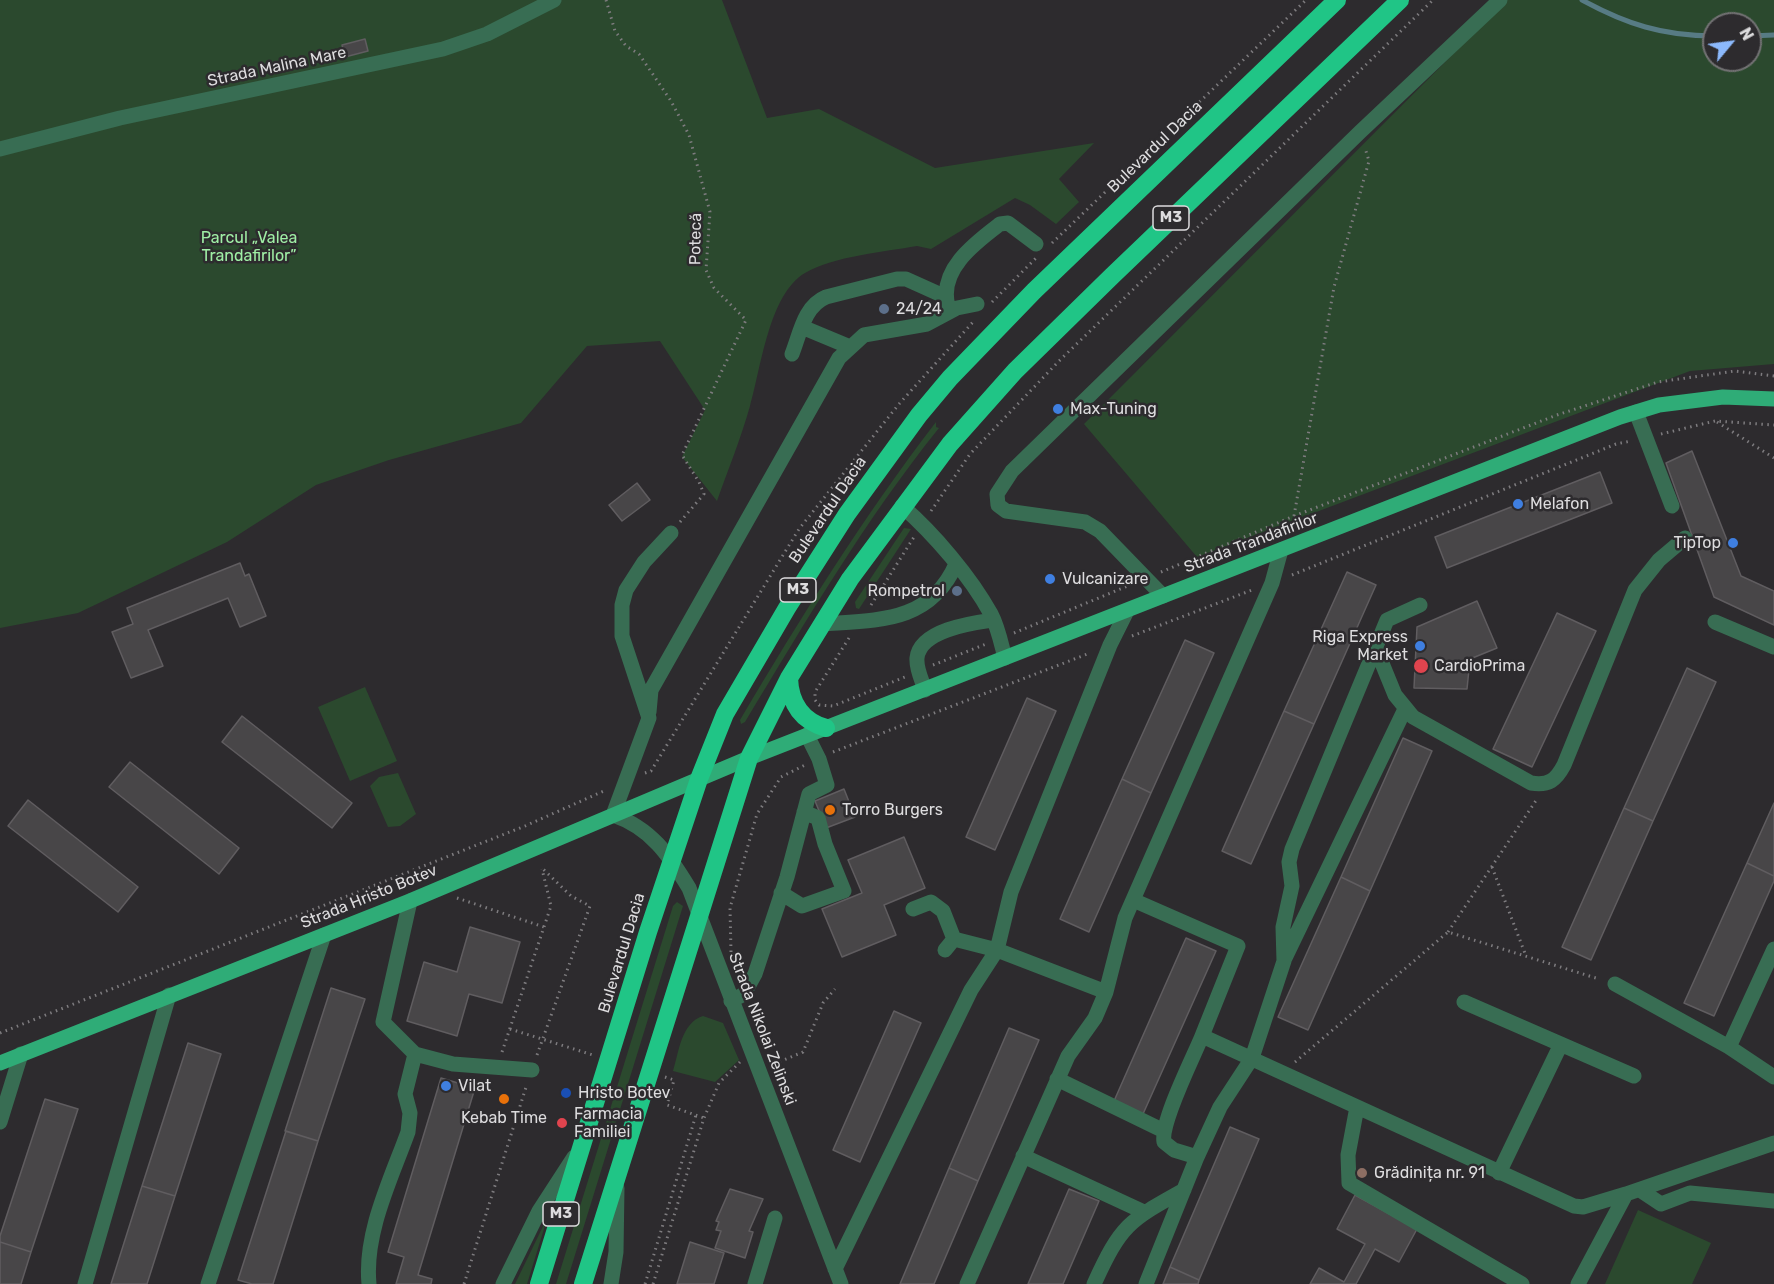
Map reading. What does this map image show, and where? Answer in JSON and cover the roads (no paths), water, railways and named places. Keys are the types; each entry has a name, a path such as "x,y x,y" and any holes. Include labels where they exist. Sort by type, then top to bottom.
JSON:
{"highway":[{"name":"Bulevardul Dacia","path":"539,1284 671,858 699,778 726,714 787,608 847,514 919,415 1034,291 1337,0"},
{"name":"M3","path":"583,1284 748,758 789,678 850,579 950,444 1016,371 1400,0"},
{"path":"789,678 789,690 798,711 815,725 826,728"}],"main road":[{"name":"Strada Trandafirilor","path":"748,758 1636,412 1659,405 1724,397 1774,399"},
{"name":"Strada Hristo Botev","path":"0,1063 410,901 748,758"}],"street":[{"name":"Strada Malina Mare","path":"0,149 120,118 443,49 488,34 554,0"},
{"path":"1163,596 1100,531 1085,522 1006,512 998,505 997,494 1012,471 1360,132 1500,0"},
{"path":"613,815 649,718 651,690 824,382 850,347 864,335 927,324 947,305 952,269 1000,224 1008,222 1036,244"},
{"path":"792,354 808,314 819,300 897,279 906,279 947,305 981,308"},
{"path":"802,327 850,347"},
{"path":"1636,412 1672,506"},
{"path":"903,506 923,524 956,564 993,620 1005,658"},
{"path":"649,718 622,636 622,605 626,590 639,569 671,533"},
{"path":"1375,646 1395,694 1405,709 1429,727 1531,783 1547,784 1555,780 1564,765 1635,590 1659,560 1685,538"},
{"path":"967,1284 1068,1056 1095,1018 1106,992 1125,918 1272,583 1281,550"},
{"path":"822,624 877,619 913,611 937,595 949,581 956,564"},
{"path":"1284,961 1283,927 1292,886 1289,862 1292,849 1387,620 1420,605"},
{"path":"835,1269 970,990 997,950 1011,892 1110,645 1127,610"},
{"path":"925,690 917,665 917,655 924,645 954,626 993,620"},
{"path":"1715,622 1774,647"},
{"path":"1146,1284 1197,1157 1220,1107 1252,1058 1284,961 1405,709"},
{"path":"731,1001 744,994 755,974 782,893 809,794 827,785 819,759 807,735"},
{"path":"782,893 802,906 844,891 825,844 818,818 804,812"},
{"name":"Strada Nikolai Zelinski","path":"613,815 634,822 654,838 671,858 700,914 750,1052 841,1284"},
{"path":"1133,900 1238,946 1164,1131 1164,1142 1168,1146 1197,1157"},
{"path":"410,901 383,1022 415,1054 453,1064 532,1070"},
{"path":"913,909 931,902 943,911 949,944 997,950 1106,992"},
{"path":"208,1284 324,935"},
{"path":"1729,1047 1774,949"},
{"path":"1616,984 1729,1047 1774,1077"},
{"path":"85,1284 169,995"},
{"path":"1464,1002 1634,1076"},
{"path":"1202,1036 1574,1206 1583,1207 1633,1192 1774,1143"},
{"path":"1499,1173 1561,1044"},
{"path":"0,1122 21,1054"},
{"path":"369,1284 367,1265 378,1216 408,1132 410,1113 405,1094 415,1054"},
{"path":"1057,1079 1164,1131"},
{"path":"1357,1107 1348,1155 1349,1183 1522,1284"},
{"path":"503,1284 539,1211 582,1145"},
{"path":"1023,1156 1144,1212"},
{"path":"611,1284 616,1252 617,1179"},
{"path":"1094,1284 1113,1242 1128,1224 1144,1212 1184,1190"},
{"path":"1633,1192 1661,1204 1690,1193 1774,1201"},
{"path":"1578,1284 1633,1192"},
{"path":"755,1284 775,1218"}],"waterway":[{"path":"1582,0 1614,16 1645,27 1678,34 1702,35"},
{"path":"1762,36 1774,35"}],"place":[{"name":"24/24","path":"884,309"},
{"name":"Max-Tuning","path":"1058,409"},
{"name":"Melafon","path":"1518,504"},
{"name":"TipTop","path":"1733,543"},
{"name":"Vulcanizare","path":"1050,579"},
{"name":"Rompetrol","path":"957,591"},
{"name":"Riga Express Market","path":"1420,646"},
{"name":"CardioPrima","path":"1421,666"},
{"name":"Torro Burgers","path":"830,810"},
{"name":"Vilat","path":"446,1086"},
{"name":"Hristo Botev","path":"566,1093"},
{"name":"Kebab Time","path":"504,1099"},
{"name":"Farmacia Familiei","path":"562,1123"},
{"name":"Grădinița nr. 91","path":"1362,1173"}],"park label":[{"name":"Parcul „Valea Trandafirilor”","path":"249,247"}]}
